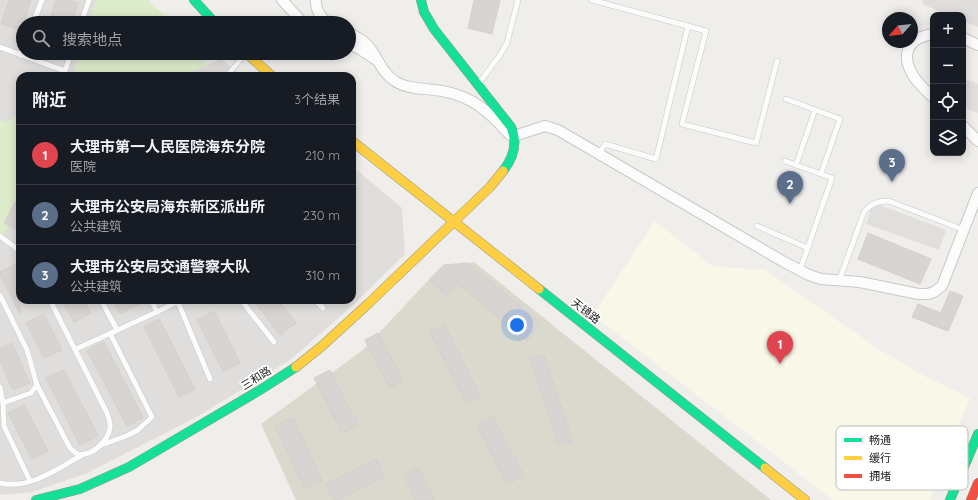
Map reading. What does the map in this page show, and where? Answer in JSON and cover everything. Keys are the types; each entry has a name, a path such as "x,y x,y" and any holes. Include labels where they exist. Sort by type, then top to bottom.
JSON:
{"street":[{"path":"194,0 209,16"},
{"path":"282,0 297,16"},
{"path":"316,0 317,8 322,16"},
{"path":"421,0 421,5 430,23 504,116 511,127 514,136"},
{"path":"930,34 914,40 908,47 907,53 908,64 914,78 930,94"},
{"path":"356,37 368,45 390,77 401,84 410,87 443,91 474,101 510,135 514,136 540,127 551,126 777,258 809,275 821,279 860,282 918,294 928,294 934,292 942,286 978,193"},
{"path":"966,39 978,45"},
{"path":"356,47 379,62"},
{"path":"254,60 267,72"},
{"path":"966,129 978,141"},
{"name":"三和路","path":"36,500 64,494 125,469 268,386 301,363 331,338 412,264 490,187 504,172 514,154 516,144 514,136"},
{"name":"天镜路","path":"356,144 805,500"},
{"path":"968,458 978,434"},
{"path":"971,500 978,483"},
{"path":"950,500 954,490"}],"lane":[{"path":"36,16 42,0"},
{"path":"83,16 89,0"},
{"path":"478,84 500,55 507,43 518,0"},
{"path":"592,0 706,31 682,124 756,143 777,62"},
{"path":"600,154 605,144 656,159 688,26"},
{"path":"0,47 16,53"},
{"path":"34,60 65,71 69,60"},
{"path":"230,72 240,60"},
{"path":"786,99 840,119 820,174"},
{"path":"796,165 815,110"},
{"path":"785,161 832,178 800,270"},
{"path":"839,281 864,212 869,206 875,203 889,201 964,230"},
{"path":"758,226 808,248"},
{"path":"0,236 16,248"},
{"path":"0,295 27,350 37,385 70,448 76,454 83,454"},
{"path":"0,483 7,484 30,481 47,474 83,454 93,451 109,434 111,426 106,413 76,349 52,304"},
{"path":"102,304 117,330"},
{"path":"153,304 157,312"},
{"path":"76,349 173,304"},
{"path":"180,304 210,379"},
{"path":"244,304 274,342"},
{"path":"319,304 323,308"},
{"path":"98,447 138,430 152,417 110,333"},
{"path":"3,403 31,393 37,385"},
{"path":"0,387 3,403 4,426 30,481"}],"shaded area":[{"path":"0,0 96,0 91,16 16,16 16,60 78,60 74,72 16,72 16,129 0,120"},
{"path":"923,0 978,0 978,27 966,22 966,12 942,12 922,4"},
{"path":"219,60 222,60 237,72 190,72"},
{"path":"966,79 978,84 978,113 966,108"},
{"path":"356,169 402,208 405,254 356,302"},
{"path":"880,205 946,230 939,250 866,224 871,209"},
{"path":"16,215 16,304 354,304 290,360 193,419 85,474 32,492 0,495 0,239"},
{"path":"655,221 712,266 765,270 880,350 928,378 970,398 959,426 836,426 836,490 934,490 930,500 833,500 593,315"},
{"path":"474,262 771,500 296,500 261,424 363,350 436,272"}],"green space":[{"path":"96,0 150,0 151,3 165,16 91,16"},
{"path":"78,60 203,60 207,65 190,72 74,72"},
{"path":"16,116 16,215 0,239 0,120 5,123"}],"building":[{"path":"9,0 31,0 26,16 16,16 16,28 1,24"},
{"path":"56,0 70,0 78,3 74,16 51,16"},
{"path":"474,0 500,0 492,34 468,28"},
{"path":"15,202 16,230 4,223"},
{"path":"868,233 931,259 920,284 858,259"},
{"path":"468,263 541,323 527,341 457,283 446,295 429,280 444,265"},
{"path":"16,264 16,304 20,304 20,314 0,275 0,272"},
{"path":"950,291 963,296 948,331 912,317 918,304 941,313"},
{"path":"64,304 86,304 91,313 74,322"},
{"path":"114,304 139,304 120,314"},
{"path":"256,304 281,304 296,323 280,335"},
{"path":"214,311 240,363 223,371 197,320"},
{"path":"44,314 62,350 44,358 26,323"},
{"path":"159,319 195,389 179,397 144,327"},
{"path":"444,325 481,397 467,404 430,332"},
{"path":"378,333 403,381 390,388 365,340"},
{"path":"104,342 143,418 127,426 87,350"},
{"path":"12,343 30,383 13,390 0,361 0,348"},
{"path":"544,355 572,441 559,445 530,359"},
{"path":"64,370 98,436 80,445 46,378"},
{"path":"330,370 358,425 342,433 314,378"},
{"path":"24,405 48,451 32,459 8,413"},
{"path":"493,416 524,476 507,484 477,424"},
{"path":"293,418 322,481 305,489 275,426"},
{"path":"376,459 385,477 337,500 334,500 326,484"},
{"path":"418,468 434,500 416,500 404,475"}],"traffic: fast":[{"path":"194,0 209,16"},
{"path":"421,0 424,12 434,29 511,127 514,139 514,150 507,166 503,171"},
{"path":"539,289 765,468"},
{"path":"36,500 80,489 129,467 260,390 296,367"},
{"path":"968,458 978,434"},
{"path":"950,500 954,490"}],"traffic: slow":[{"path":"254,60 267,72"},
{"path":"356,144 539,289"},
{"path":"296,367 322,346 369,303 490,187 503,171"},
{"path":"765,468 805,500"}],"traffic: jam":[{"path":"971,500 978,483"}],"place":[{"name":"大理市公安局交通警察大队","path":"892,182"},
{"name":"大理市公安局海东新区派出所","path":"790,204"},
{"name":"大理市第一人民医院海东分院","path":"780,364"}]}
